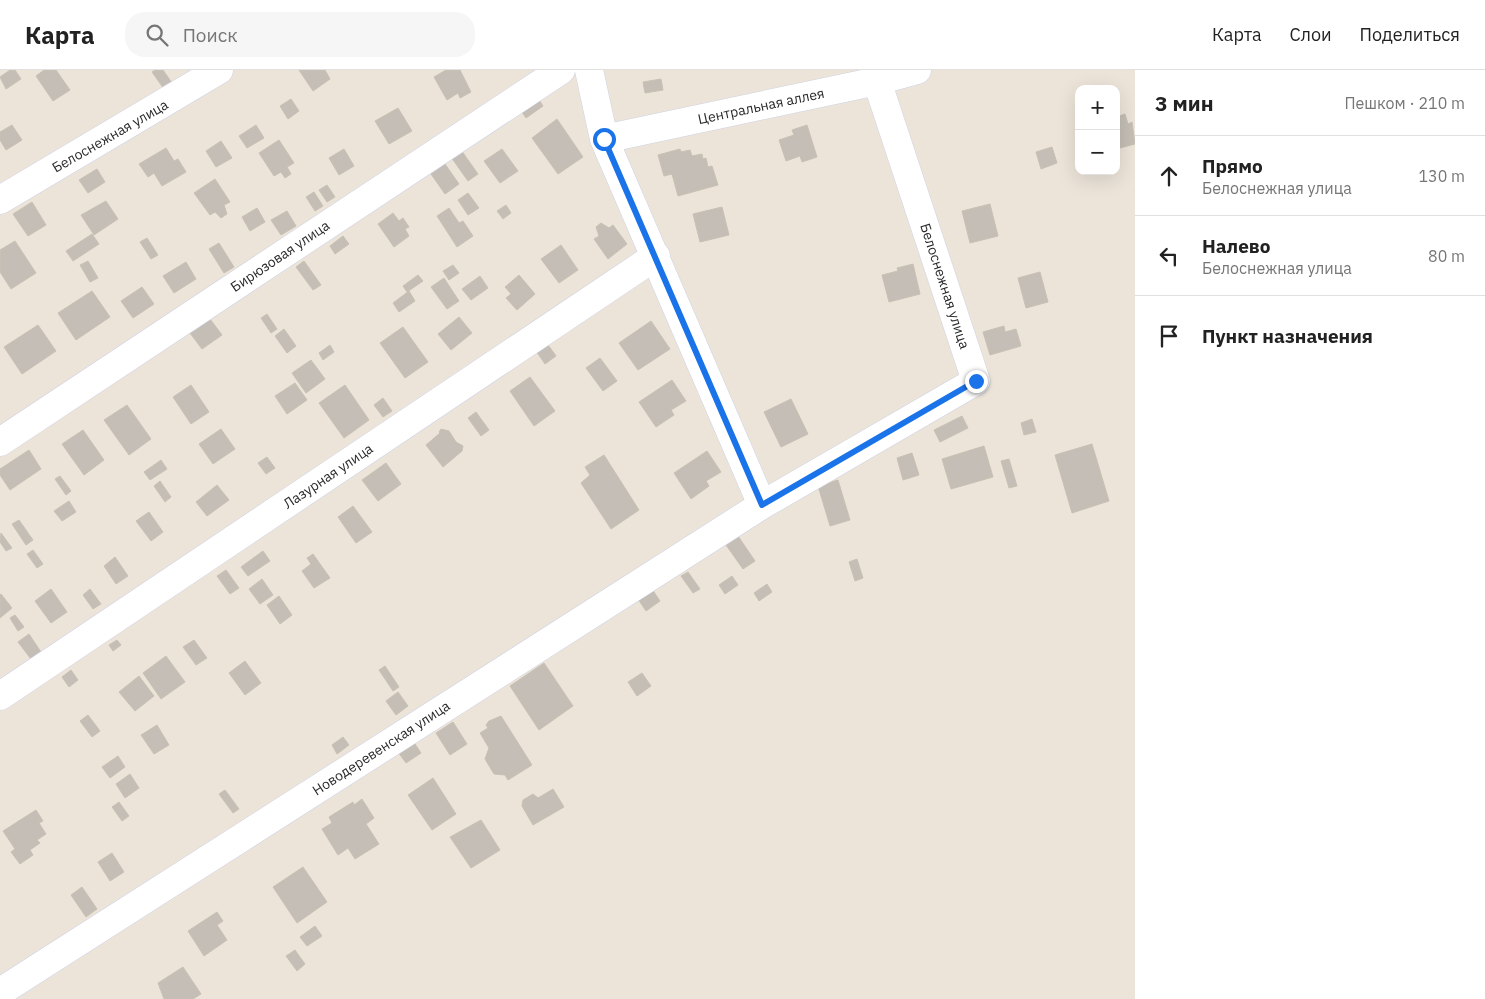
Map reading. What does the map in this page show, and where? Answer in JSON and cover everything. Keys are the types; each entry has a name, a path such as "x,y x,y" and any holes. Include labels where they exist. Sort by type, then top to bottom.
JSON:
{"street":[{"name":"Белоснежная улица","path":"0,200 219,70"},
{"name":"Бирюзовая улица","path":"0,442 561,70"},
{"path":"589,70 604,139 762,505"},
{"name":"Центральная аллея","path":"604,139 877,81 917,70"},
{"name":"Белоснежная улица","path":"762,505 976,381 877,81"},
{"name":"Лазурная улица","path":"0,696 656,256"},
{"name":"Новодеревенская улица","path":"0,992 762,505"}],"building":[{"path":"10,70 15,70 21,79 6,89 0,77"},
{"path":"44,70 56,70 70,90 53,101 36,76"},
{"path":"163,70 172,83 164,89 152,72"},
{"path":"299,70 325,70 330,79 313,91"},
{"path":"446,70 460,70 471,92 460,98 458,93 447,100 434,77"},
{"path":"661,79 663,90 645,93 643,82"},
{"path":"537,97 543,106 526,118 520,109"},
{"path":"291,99 299,111 288,119 280,106"},
{"path":"398,108 412,131 389,144 375,121"},
{"path":"1125,114 1128,124 1132,122 1135,144 1120,148 1120,130 1120,116"},
{"path":"557,119 583,157 558,174 532,138"},
{"path":"12,125 22,140 6,150 0,140 0,132"},
{"path":"256,125 264,138 247,148 239,136"},
{"path":"807,125 817,157 802,162 800,156 786,161 779,140 794,135 792,130"},
{"path":"279,140 294,163 287,167 291,174 285,178 281,172 274,176 259,153"},
{"path":"221,141 232,158 216,167 206,151"},
{"path":"1052,147 1057,163 1041,169 1036,152"},
{"path":"166,148 174,161 178,159 186,172 162,186 154,173 148,177 139,164"},
{"path":"344,149 354,166 339,175 329,158"},
{"path":"502,149 518,171 500,183 484,161"},
{"path":"680,149 681,152 690,150 692,156 702,154 703,159 706,158 708,167 712,166 718,185 678,196 672,174 664,176 658,155"},
{"path":"461,150 478,174 468,181 451,157"},
{"path":"445,164 459,184 445,194 431,174"},
{"path":"97,169 105,182 88,193 79,180"},
{"path":"215,179 230,202 224,205 227,214 221,218 215,212 210,215 194,193"},
{"path":"327,185 335,197 327,202 319,190"},
{"path":"314,192 323,206 315,211 306,197"},
{"path":"468,193 479,208 468,215 458,200"},
{"path":"106,201 118,219 94,235 81,215"},
{"path":"32,202 46,225 28,236 13,214"},
{"path":"990,204 998,236 970,243 962,211"},
{"path":"506,205 511,213 503,219 497,211"},
{"path":"722,207 729,235 700,242 693,214"},
{"path":"257,208 265,222 250,231 242,217"},
{"path":"449,208 459,223 463,221 473,236 457,247 437,216"},
{"path":"287,211 296,226 281,235 271,220"},
{"path":"393,213 399,221 403,218 409,227 405,229 409,236 394,247 378,224"},
{"path":"601,223 609,228 613,225 627,244 608,259 594,239 599,236 596,227"},
{"path":"92,234 99,244 73,261 66,251"},
{"path":"343,236 349,244 335,254 330,246"},
{"path":"147,238 158,255 151,259 140,242"},
{"path":"15,241 36,273 11,289 0,272 0,250"},
{"path":"219,243 234,267 224,273 209,249"},
{"path":"561,245 578,270 559,283 541,259"},
{"path":"88,261 98,278 90,282 80,265"},
{"path":"304,261 321,285 313,290 296,267"},
{"path":"186,262 196,279 174,293 163,276"},
{"path":"913,264 920,294 889,302 882,275 898,271 897,268"},
{"path":"453,265 459,273 449,280 443,271"},
{"path":"1040,272 1048,302 1026,308 1018,278"},
{"path":"418,275 423,281 407,292 403,286"},
{"path":"519,275 535,294 517,310 506,298 511,294 505,287"},
{"path":"480,276 488,288 471,300 462,289"},
{"path":"444,278 459,301 447,309 431,287"},
{"path":"142,287 154,304 133,318 121,301"},
{"path":"92,291 110,317 76,340 58,313"},
{"path":"409,291 415,301 399,312 393,303"},
{"path":"267,314 277,329 271,333 261,318"},
{"path":"459,317 472,333 451,350 438,334"},
{"path":"210,319 222,335 202,349 190,333"},
{"path":"651,321 670,349 638,370 619,343"},
{"path":"38,325 56,351 22,374 4,347"},
{"path":"1004,326 1005,332 1016,329 1021,346 990,355 983,332"},
{"path":"403,327 428,362 405,378 380,343"},
{"path":"284,329 296,346 287,353 275,336"},
{"path":"543,338 556,356 545,364 532,345"},
{"path":"330,345 334,352 323,360 319,353"},
{"path":"600,358 617,381 603,391 586,368"},
{"path":"311,360 325,379 306,393 292,373"},
{"path":"530,377 555,411 534,426 510,391"},
{"path":"672,380 686,401 671,410 674,415 656,427 639,402"},
{"path":"295,383 307,400 287,414 275,396"},
{"path":"191,385 209,412 191,424 173,397"},
{"path":"345,385 369,420 344,438 319,403"},
{"path":"383,398 392,411 383,417 374,405"},
{"path":"791,399 808,434 781,447 764,412"},
{"path":"127,405 151,439 129,455 104,420"},
{"path":"476,412 489,430 481,436 468,418"},
{"path":"962,416 968,428 940,442 934,430"},
{"path":"1032,419 1036,432 1024,435 1021,423"},
{"path":"221,429 235,449 213,464 199,444"},
{"path":"441,429 449,431 456,442 463,446 462,451 443,467 426,445 440,433"},
{"path":"83,430 104,460 84,475 62,444"},
{"path":"1092,444 1109,501 1072,513 1055,455"},
{"path":"984,446 993,477 951,489 942,459"},
{"path":"29,450 41,469 10,490 0,475 0,469"},
{"path":"707,451 721,472 706,481 709,486 691,499 674,473"},
{"path":"912,453 919,475 903,480 897,458"},
{"path":"604,455 639,510 611,529 581,483 590,475 585,467"},
{"path":"267,457 275,468 266,474 258,463"},
{"path":"1009,459 1017,486 1009,488 1001,461"},
{"path":"161,460 167,469 150,480 144,472"},
{"path":"386,463 401,484 378,501 362,480"},
{"path":"60,476 71,491 66,495 55,479"},
{"path":"838,480 850,520 830,526 818,486"},
{"path":"160,481 171,497 165,502 154,486"},
{"path":"217,485 229,500 207,516 196,502"},
{"path":"69,501 76,512 62,521 54,511"},
{"path":"353,506 372,532 356,543 338,517"},
{"path":"149,512 163,532 151,541 136,521"},
{"path":"19,520 33,540 26,545 12,524"},
{"path":"1,533 12,548 6,551 0,542"},
{"path":"738,536 755,561 743,569 726,545"},
{"path":"33,550 43,564 37,568 27,554"},
{"path":"263,551 270,561 248,576 241,567"},
{"path":"313,554 330,578 314,588 302,571 311,564 307,558"},
{"path":"115,557 128,576 116,584 104,566"},
{"path":"857,559 863,578 855,581 849,562"},
{"path":"226,570 239,588 230,594 217,576"},
{"path":"688,572 700,589 693,593 681,576"},
{"path":"732,576 738,585 725,594 719,585"},
{"path":"262,579 273,595 260,604 249,589"},
{"path":"767,584 772,592 759,601 754,593"},
{"path":"51,589 67,612 51,623 35,601"},
{"path":"90,589 101,604 93,609 83,595"},
{"path":"652,589 660,601 646,611 638,599"},
{"path":"0,595 12,608 0,618"},
{"path":"279,596 292,615 280,624 267,605"},
{"path":"15,615 24,627 18,631 10,618"},
{"path":"29,634 41,652 31,659 18,642"},
{"path":"117,640 121,645 113,651 109,645"},
{"path":"194,640 207,658 196,665 183,647"},
{"path":"166,656 185,682 161,699 143,673"},
{"path":"245,661 261,683 245,695 229,673"},
{"path":"544,663 573,706 539,730 510,686"},
{"path":"385,666 399,687 393,691 379,670"},
{"path":"71,670 78,680 69,687 62,677"},
{"path":"642,673 651,686 637,696 628,682"},
{"path":"139,676 154,696 135,711 119,692"},
{"path":"398,692 408,706 396,715 386,701"},
{"path":"88,715 100,731 92,737 80,721"},
{"path":"501,716 532,765 508,780 505,775 494,774 485,759 489,748 480,733 488,728 486,725 489,721"},
{"path":"453,722 467,744 450,755 436,733"},
{"path":"157,725 169,745 154,754 141,735"},
{"path":"343,737 349,745 337,754 332,745"},
{"path":"413,741 421,753 406,763 398,752"},
{"path":"118,756 125,767 110,778 102,767"},
{"path":"130,774 139,788 125,798 116,784"},
{"path":"433,778 456,814 432,830 408,795"},
{"path":"553,789 564,807 533,825 522,806 523,800 533,794 538,798"},
{"path":"225,790 239,809 233,813 219,794"},
{"path":"362,799 374,818 366,824 379,844 355,859 348,848 338,855 322,829 332,823 329,817 353,802 354,805"},
{"path":"119,802 129,816 122,821 112,807"},
{"path":"36,810 43,821 39,823 46,834 37,840 40,843 30,850 33,855 20,864 11,852 15,849 3,831"},
{"path":"481,820 500,850 471,868 450,837"},
{"path":"112,853 124,872 110,881 98,862"},
{"path":"303,867 327,902 297,923 273,887"},
{"path":"82,887 97,909 86,917 71,895"},
{"path":"217,912 223,921 217,925 227,940 204,956 188,931"},
{"path":"315,926 322,936 307,946 300,937"},
{"path":"295,950 305,964 297,971 286,956"},
{"path":"183,967 201,994 193,999 164,999 158,983"}],"route":[{"path":"604,139 762,505 976,381"}]}
